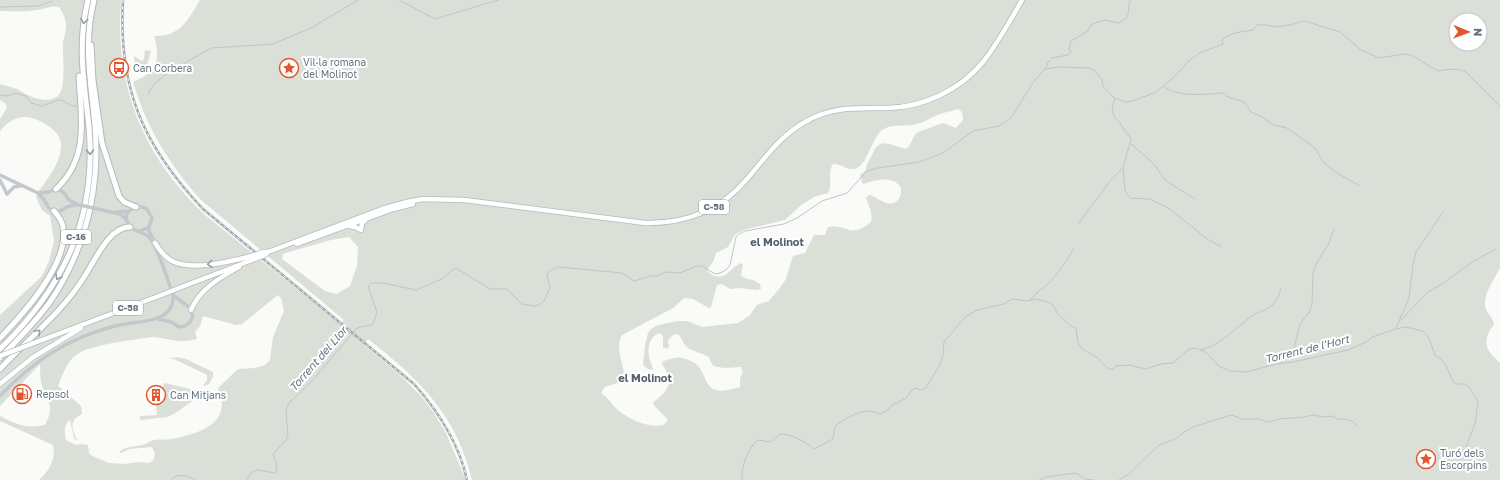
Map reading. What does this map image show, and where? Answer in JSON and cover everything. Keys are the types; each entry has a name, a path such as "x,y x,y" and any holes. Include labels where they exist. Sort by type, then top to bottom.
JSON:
{"highway":[{"name":"C-16","path":"0,350 33,314 54,284 68,257 81,221 87,193 90,160 89,127 82,63 82,35 88,0"},
{"name":"C-16","path":"0,357 23,334 51,300 64,280 78,248 89,213 95,177 96,148 87,45 89,24 95,0"},
{"path":"95,0 92,25 91,62 102,143 119,196 124,202 136,206"},
{"path":"56,189 62,184 72,168 78,155 82,140 83,128 79,63 82,35"},
{"path":"0,338 25,310 46,282 55,267 61,248 64,229 62,221 54,211"},
{"path":"0,369 48,321 72,294 110,238 122,228 130,227"},
{"path":"0,362 19,343 23,334"}],"main road":[{"name":"C-58","path":"0,357 265,255 277,248 392,206 413,201 434,199 464,200 645,223 670,223 693,217 712,209 730,197 781,139 806,121 825,113 842,109 858,107 891,108 912,105 932,99 952,89 969,76 982,63 1022,0"},
{"name":"C-58","path":"277,248 280,250 375,215 413,204 446,201 645,226 670,226 694,220 708,214 731,199 748,182 783,141 807,124 826,116 843,112 913,108 933,102 953,91 971,78 984,65 996,49 1025,0"},
{"path":"361,228 363,222 375,215"},
{"path":"330,229 350,223 354,223 361,228"},
{"path":"347,226 355,227 361,230 361,228"},
{"path":"156,243 162,253 177,263 195,265 249,260"},
{"path":"191,310 195,301 211,285 249,260"},
{"path":"0,384 37,354 92,322"}],"street":[{"path":"0,175 38,193 49,192 56,189 63,192 72,202 79,205 113,212 122,216 127,220 130,227 140,231 150,239 159,256"},
{"path":"0,180 7,194 14,187 21,186"},
{"path":"45,201 49,192"},
{"path":"38,193 48,207 54,211 61,210 65,207 79,205"},
{"path":"65,207 67,197"},
{"path":"0,396 37,361 77,338 115,326 155,319 171,322 177,327 187,325 192,317 191,310 188,305 182,303 173,295 156,243 149,231 152,219 150,212 144,207 136,206 129,211 113,212"},
{"path":"127,220 129,211"},
{"path":"140,231 149,227"},
{"path":"171,322 169,317 173,295"},
{"path":"155,319 176,304 182,303"}],"shaded area":[{"path":"0,0 121,0 120,31 122,61 128,90 137,118 149,144 165,169 183,193 205,215 340,324 344,320 200,199 179,173 160,145 138,99 133,82 147,74 155,64 157,52 154,36 163,36 177,30 187,20 200,0 1500,0 1500,268 1489,288 1485,299 1485,305 1486,310 1492,318 1494,324 1487,337 1487,346 1490,353 1500,363 1500,480 472,480 465,457 446,417 419,384 403,368 368,339 364,345 400,375 421,396 434,413 446,433 466,480 39,480 49,468 53,460 53,445 0,421 0,416 21,425 45,425 50,413 50,405 41,383 40,364 0,406 0,315 42,276 49,261 54,241 50,216 42,210 36,197 58,161 61,143 60,138 52,128 40,121 28,117 13,120 0,131 0,119 7,108 5,103 0,100 0,84 17,89 42,100 53,99 58,96 61,92 64,70 63,42 66,31 66,22 59,7 28,11 0,11","holes":["958,109 962,112 963,120 956,128 943,123 918,132 906,149 886,143 879,145 868,162 866,170 860,175 862,183 864,184 884,180 894,181 901,188 897,201 889,204 869,195 866,198 871,213 871,222 858,230 848,230 834,226 828,227 825,235 814,235 805,253 793,256 786,279 779,289 769,301 757,305 750,315 738,323 702,327 687,321 678,321 658,325 651,329 648,333 643,365 648,369 653,370 648,350 650,342 654,336 660,333 663,336 663,347 667,349 669,347 668,340 673,335 677,334 687,347 709,357 713,366 724,368 741,367 743,373 740,378 740,387 719,391 716,390 709,385 699,368 691,361 683,358 664,361 662,362 668,375 669,385 665,392 653,402 653,404 668,420 664,425 658,426 647,425 629,418 619,411 601,393 605,387 620,382 624,379 619,351 622,335 673,308 684,298 693,299 709,308 711,307 717,285 722,284 730,289 761,289 760,284 741,276 743,264 741,263 726,274 718,277 714,276 707,270 713,262 716,253 728,247 735,235 743,230 785,220 801,205 814,197 828,193 830,186 830,171 833,164 838,164 850,169 858,167 862,164 874,141 884,129 892,126 919,123 940,114","349,237 358,247 357,266 350,286 337,294 325,291 282,259 283,254 331,240","278,295 281,298 284,311 273,337 270,360 265,365 255,368 238,369 218,388 222,400 221,410 218,418 212,424 183,437 154,440 144,445 127,448 119,452 121,453 130,449 151,447 153,448 155,454 153,461 148,463 109,463 92,456 89,453 88,445 76,445 66,440 65,429 70,420 74,438 78,442 73,431 73,422 82,414 81,406 58,386 68,363 79,353 94,347 152,337 175,341 197,339 195,332 200,326 203,316 236,325 242,324"]},
{"path":"145,50 151,51 146,67 142,68 139,66 137,68 135,66 134,56 142,61 144,59"},
{"path":"177,357 186,359 213,372 213,377 209,384 203,385 207,380 207,375 174,359 168,359"},
{"path":"164,383 195,390 197,398 174,414 167,417 140,420 140,416 157,415 156,405 158,405"}],"waterway":[{"path":"148,94 154,84 169,72 211,48 273,44 313,27 358,0"},
{"path":"399,0 435,19 498,0"},
{"name":"Torrent del Llor","path":"246,480 252,472 258,470 275,473 277,466 273,454 288,436 286,410 289,403 312,381 356,329 373,324 377,312 368,286 371,283 383,283 416,290 442,279 456,268 490,289 507,289 522,304 535,306 544,301 550,288 547,275 549,271 559,267 622,273 634,281 651,276 657,276 666,272 680,273 696,266 702,266 715,274 720,273 726,270 730,265 736,237 739,234 745,231 784,224 797,218 822,201 847,193 867,171 919,162 943,153 973,131 999,126 1011,118 1032,84 1052,58 1068,55 1071,51 1069,49 1071,41 1088,31 1092,24 1105,20 1119,23 1126,18 1130,0"},
{"path":"0,7 38,6 52,1"},
{"path":"1045,69 1058,67 1089,68 1094,70 1102,80 1103,86 1114,98 1126,102 1133,101 1156,92 1173,78 1190,60 1200,53 1223,44 1222,40 1229,35 1253,30 1257,25 1275,27 1304,21 1340,32 1361,50 1379,58 1404,54 1411,55 1438,71 1452,69 1466,72 1500,106"},
{"path":"1164,87 1177,93 1185,94 1224,93 1228,97 1244,102 1251,112 1274,125 1287,128 1315,148 1324,163 1340,175 1360,186"},
{"path":"0,95 7,96 16,93 26,96 31,103 42,106 62,100 70,105 78,107"},
{"path":"1115,99 1112,107 1114,117 1131,139 1123,168 1125,191 1130,198 1150,199 1170,209 1207,239 1222,247"},
{"path":"1131,144 1153,163 1166,181 1195,199"},
{"path":"1079,223 1110,181 1122,169"},
{"path":"1396,328 1409,298 1416,252 1443,212"},
{"name":"Torrent de l'Hort","path":"1281,363 1294,348 1300,324 1309,312 1312,304 1313,273 1317,262 1328,245 1334,230"},
{"path":"1031,299 1056,275 1074,248"},
{"path":"1401,320 1428,292 1445,282 1472,262 1496,249"},
{"path":"1201,350 1208,348 1228,336 1254,315 1271,306 1279,296 1281,288"},
{"name":"Torrent de l'Hort","path":"742,480 746,458 757,440 770,442 780,434 784,434 798,438 814,449 833,439 835,426 845,419 869,411 880,414 906,398 914,388 921,390 926,388 939,366 943,355 944,342 965,317 977,310 1004,304 1012,299 1027,301 1036,299 1051,303 1058,314 1071,326 1076,328 1078,342 1081,348 1098,358 1109,369 1113,369 1116,366 1129,365 1146,369 1161,364 1173,363 1189,349 1196,348 1207,353 1219,366 1229,371 1247,372 1276,364 1293,362 1348,350 1368,341 1372,337 1396,329 1405,327 1423,331 1429,338 1435,355 1446,365 1453,382 1468,386 1478,401 1475,424 1466,447"},
{"path":"1119,480 1129,474 1158,446 1177,438 1193,427 1231,415 1243,419 1258,419 1269,422 1279,419 1313,415 1324,417 1333,416 1338,419 1352,421 1358,426"},
{"path":"1039,480 1046,477 1076,473 1085,479 1094,480"},
{"path":"172,480 177,476 195,480"}],"railway":[{"path":"123,0 125,61 130,88 139,114 150,138 164,162 182,186 203,209 414,384 432,406 447,429 459,453 467,480"}],"place":[{"name":"Can Corbera","path":"119,68"},
{"name":"Vil·la romana del Molinot","path":"289,68"},
{"name":"Repsol","path":"22,394"},
{"name":"Can Mitjans","path":"156,395"},
{"name":"Turó dels Escorpins","path":"1426,459"}],"district":[{"name":"el Molinot","path":"777,242"},
{"name":"el Molinot","path":"645,378"}]}
